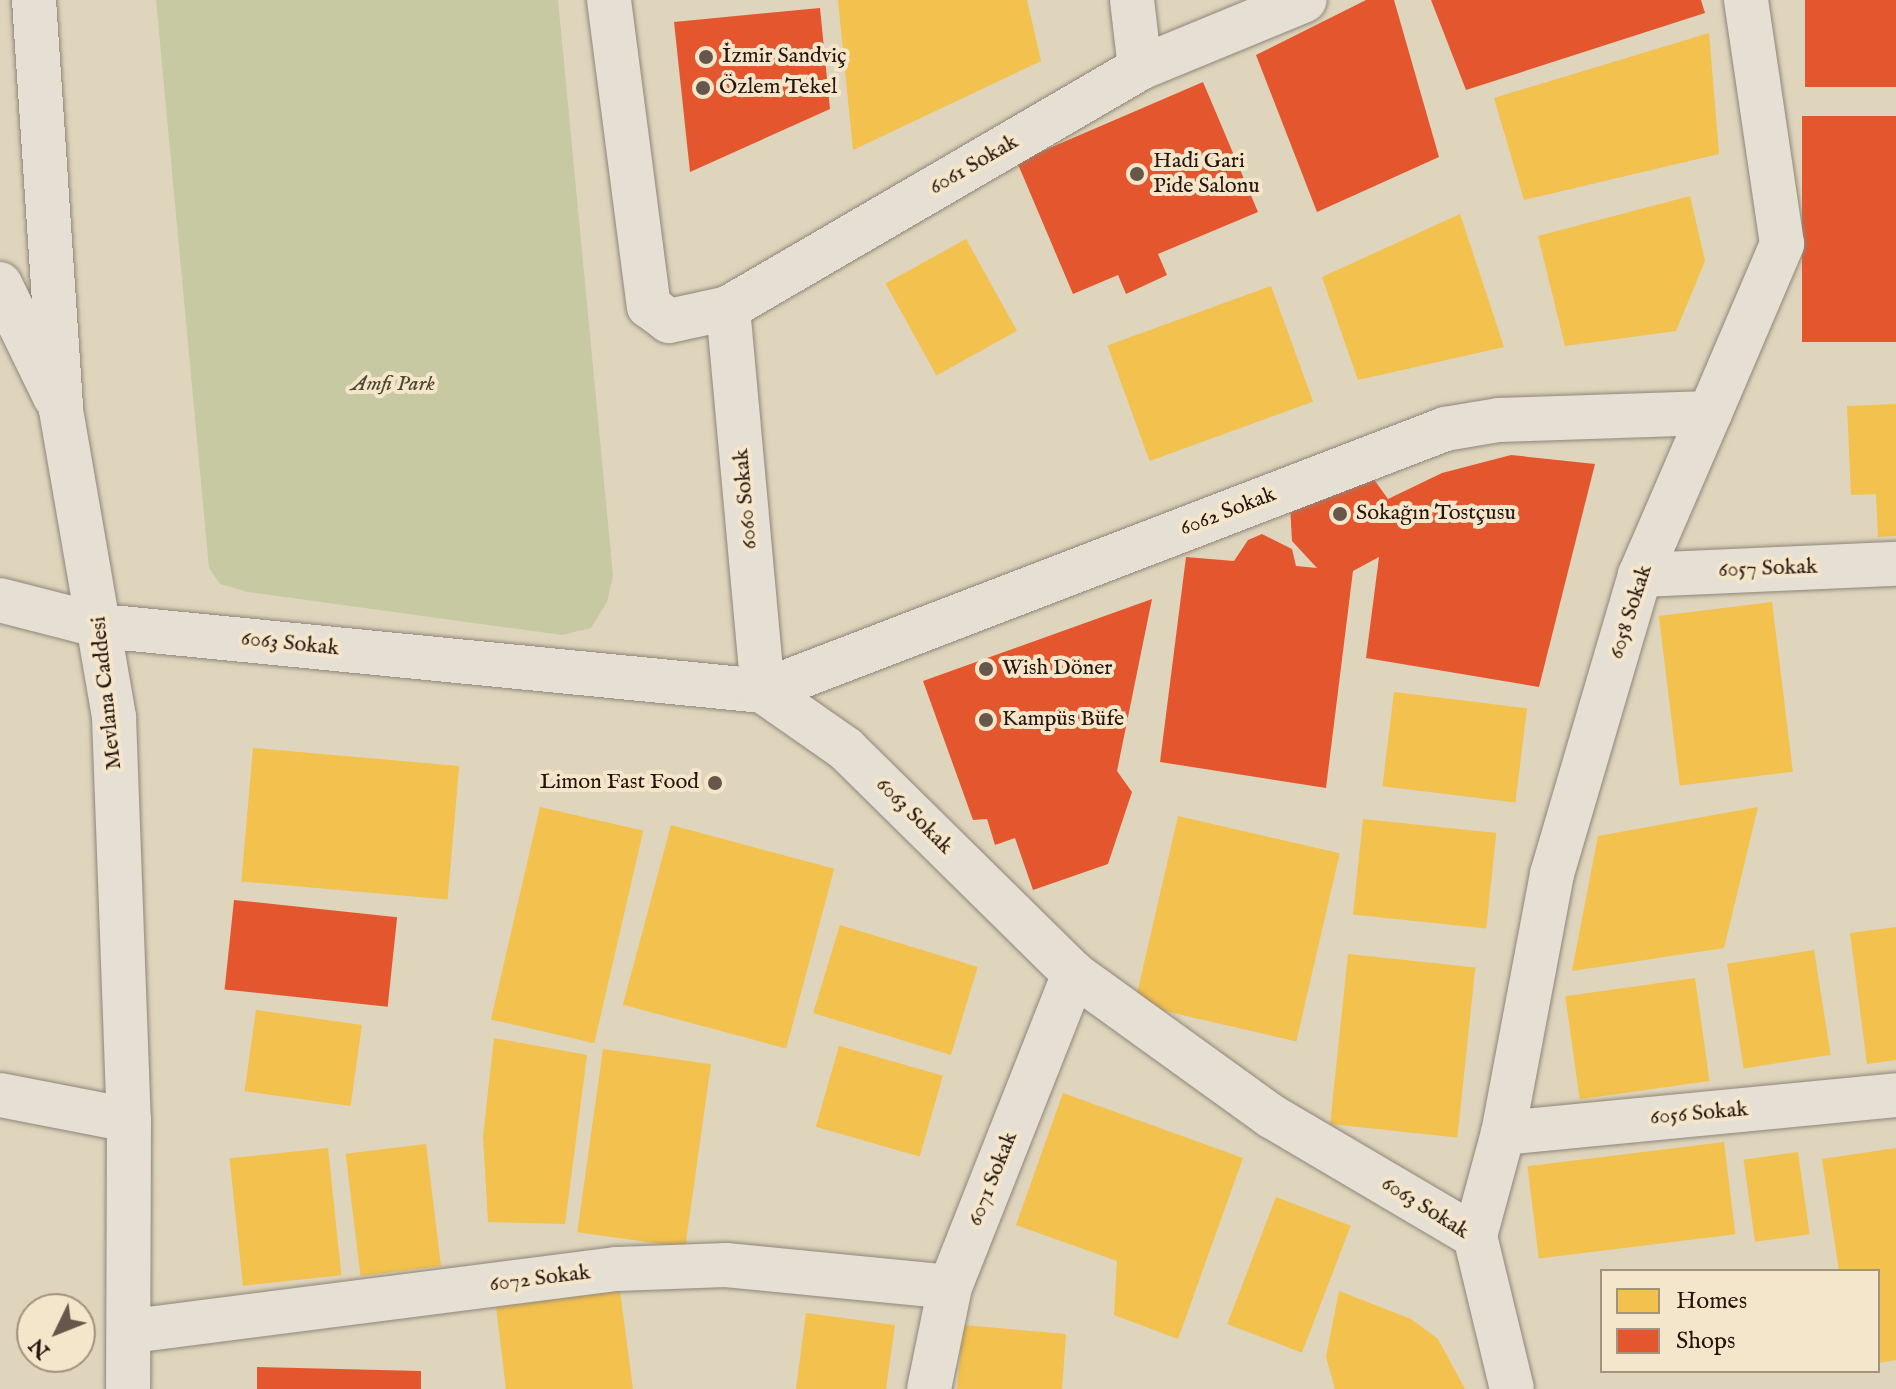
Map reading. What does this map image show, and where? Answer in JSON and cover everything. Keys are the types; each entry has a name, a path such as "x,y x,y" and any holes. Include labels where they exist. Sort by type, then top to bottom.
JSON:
{"street":[{"name":"Mevlana Caddesi","path":"34,0 61,410 101,626 114,717 129,1120 132,1331 128,1389"},
{"name":"6061 Sokak","path":"609,0 649,306 669,321 728,308 1140,68 1305,0"},
{"path":"1132,0 1140,68"},
{"name":"6058 Sokak","path":"1475,1236 1503,1133 1552,874 1640,575 1782,244 1746,0"},
{"path":"0,284 61,410"},
{"name":"6060 Sokak","path":"728,308 763,691"},
{"name":"6062 Sokak","path":"763,691 1445,429 1499,420 1710,413"},
{"name":"6057 Sokak","path":"1640,575 1896,564"},
{"name":"6063 Sokak","path":"0,600 101,626 763,691 846,749 1074,974 1271,1116 1475,1236 1512,1389"},
{"name":"6071 Sokak","path":"929,1389 950,1287 1074,974"},
{"path":"0,1095 129,1120"},
{"name":"6056 Sokak","path":"1503,1133 1896,1095"},
{"name":"6072 Sokak","path":"132,1331 616,1269 726,1265 950,1287"}],"green space":[{"name":"Amfi Park","path":"156,0 558,0 613,576 607,602 591,628 562,635 248,592 220,584 209,568"}],"building: Homes":[{"path":"838,0 1027,0 1041,61 853,150"},
{"path":"1709,33 1719,154 1524,200 1494,98"},
{"path":"1690,196 1705,261 1676,331 1565,346 1538,236"},
{"path":"1460,214 1504,347 1358,380 1322,277"},
{"path":"966,239 1017,331 936,375 886,284"},
{"path":"1271,286 1313,402 1150,461 1107,346"},
{"path":"1896,404 1896,536 1878,537 1876,494 1851,495 1847,406"},
{"path":"1772,602 1793,772 1680,786 1659,616"},
{"path":"1394,692 1527,708 1515,803 1382,786"},
{"path":"253,748 459,766 448,900 241,881"},
{"path":"540,807 643,831 594,1043 491,1019"},
{"path":"1758,807 1724,948 1572,971 1598,836"},
{"path":"1178,816 1340,853 1296,1041 1135,1004"},
{"path":"1363,819 1496,833 1486,928 1353,914"},
{"path":"671,825 834,869 786,1048 623,1005"},
{"path":"840,925 978,967 951,1055 813,1013"},
{"path":"1896,927 1896,1060 1867,1064 1850,933"},
{"path":"1814,950 1831,1055 1744,1068 1727,964"},
{"path":"1348,954 1475,967 1457,1137 1330,1124"},
{"path":"1695,978 1709,1081 1580,1099 1565,996"},
{"path":"256,1010 362,1025 351,1106 245,1091"},
{"path":"494,1038 587,1055 565,1224 488,1222 483,1136"},
{"path":"839,1046 943,1076 920,1157 816,1127"},
{"path":"603,1049 711,1064 685,1247 577,1232"},
{"path":"1063,1093 1243,1158 1178,1339 1114,1315 1117,1261 1016,1225"},
{"path":"1724,1142 1735,1234 1539,1258 1527,1166"},
{"path":"426,1144 441,1266 361,1276 346,1154"},
{"path":"328,1148 341,1275 243,1286 230,1158"},
{"path":"1896,1148 1896,1360 1880,1363 1880,1269 1839,1269 1822,1159"},
{"path":"1798,1152 1810,1234 1755,1242 1744,1160"},
{"path":"1276,1197 1351,1226 1302,1353 1227,1324"},
{"path":"620,1291 633,1389 506,1389 496,1307"},
{"path":"1339,1291 1411,1319 1438,1339 1465,1389 1335,1389 1326,1357"},
{"path":"806,1313 895,1325 886,1389 796,1389"},
{"path":"963,1325 1066,1334 1062,1389 957,1389"}],"building: Shops":[{"path":"1366,0 1394,0 1439,157 1317,212 1256,55"},
{"path":"1431,0 1701,0 1705,13 1466,90"},
{"path":"1805,0 1896,0 1896,87 1805,87"},
{"path":"820,8 830,109 690,172 674,22"},
{"path":"1203,82 1258,212 1158,254 1167,275 1126,294 1118,275 1073,294 1017,162"},
{"path":"1802,116 1896,116 1896,342 1802,342"},
{"path":"1511,455 1595,464 1539,687 1366,658 1379,557 1353,571 1326,788 1160,762 1186,557 1234,561 1248,540 1262,534 1292,549 1296,566 1317,568 1292,541 1290,505 1373,478 1388,499 1442,473"},
{"path":"1152,599 1117,771 1132,792 1108,864 1033,890 1015,838 995,845 987,819 973,820 923,681"},
{"path":"234,900 397,917 388,1007 225,990"},
{"path":"257,1367 421,1371 421,1389 257,1389"}],"place":[{"name":"İzmir Sandviç","path":"706,57"},
{"name":"Özlem Tekel","path":"703,88"},
{"name":"Hadi Gari Pide Salonu","path":"1137,174"},
{"name":"Sokağın Tostçusu","path":"1340,514"},
{"name":"Wish Döner","path":"986,669"},
{"name":"Kampüs Büfe","path":"986,720"},
{"name":"Limon Fast Food","path":"715,783"}]}
